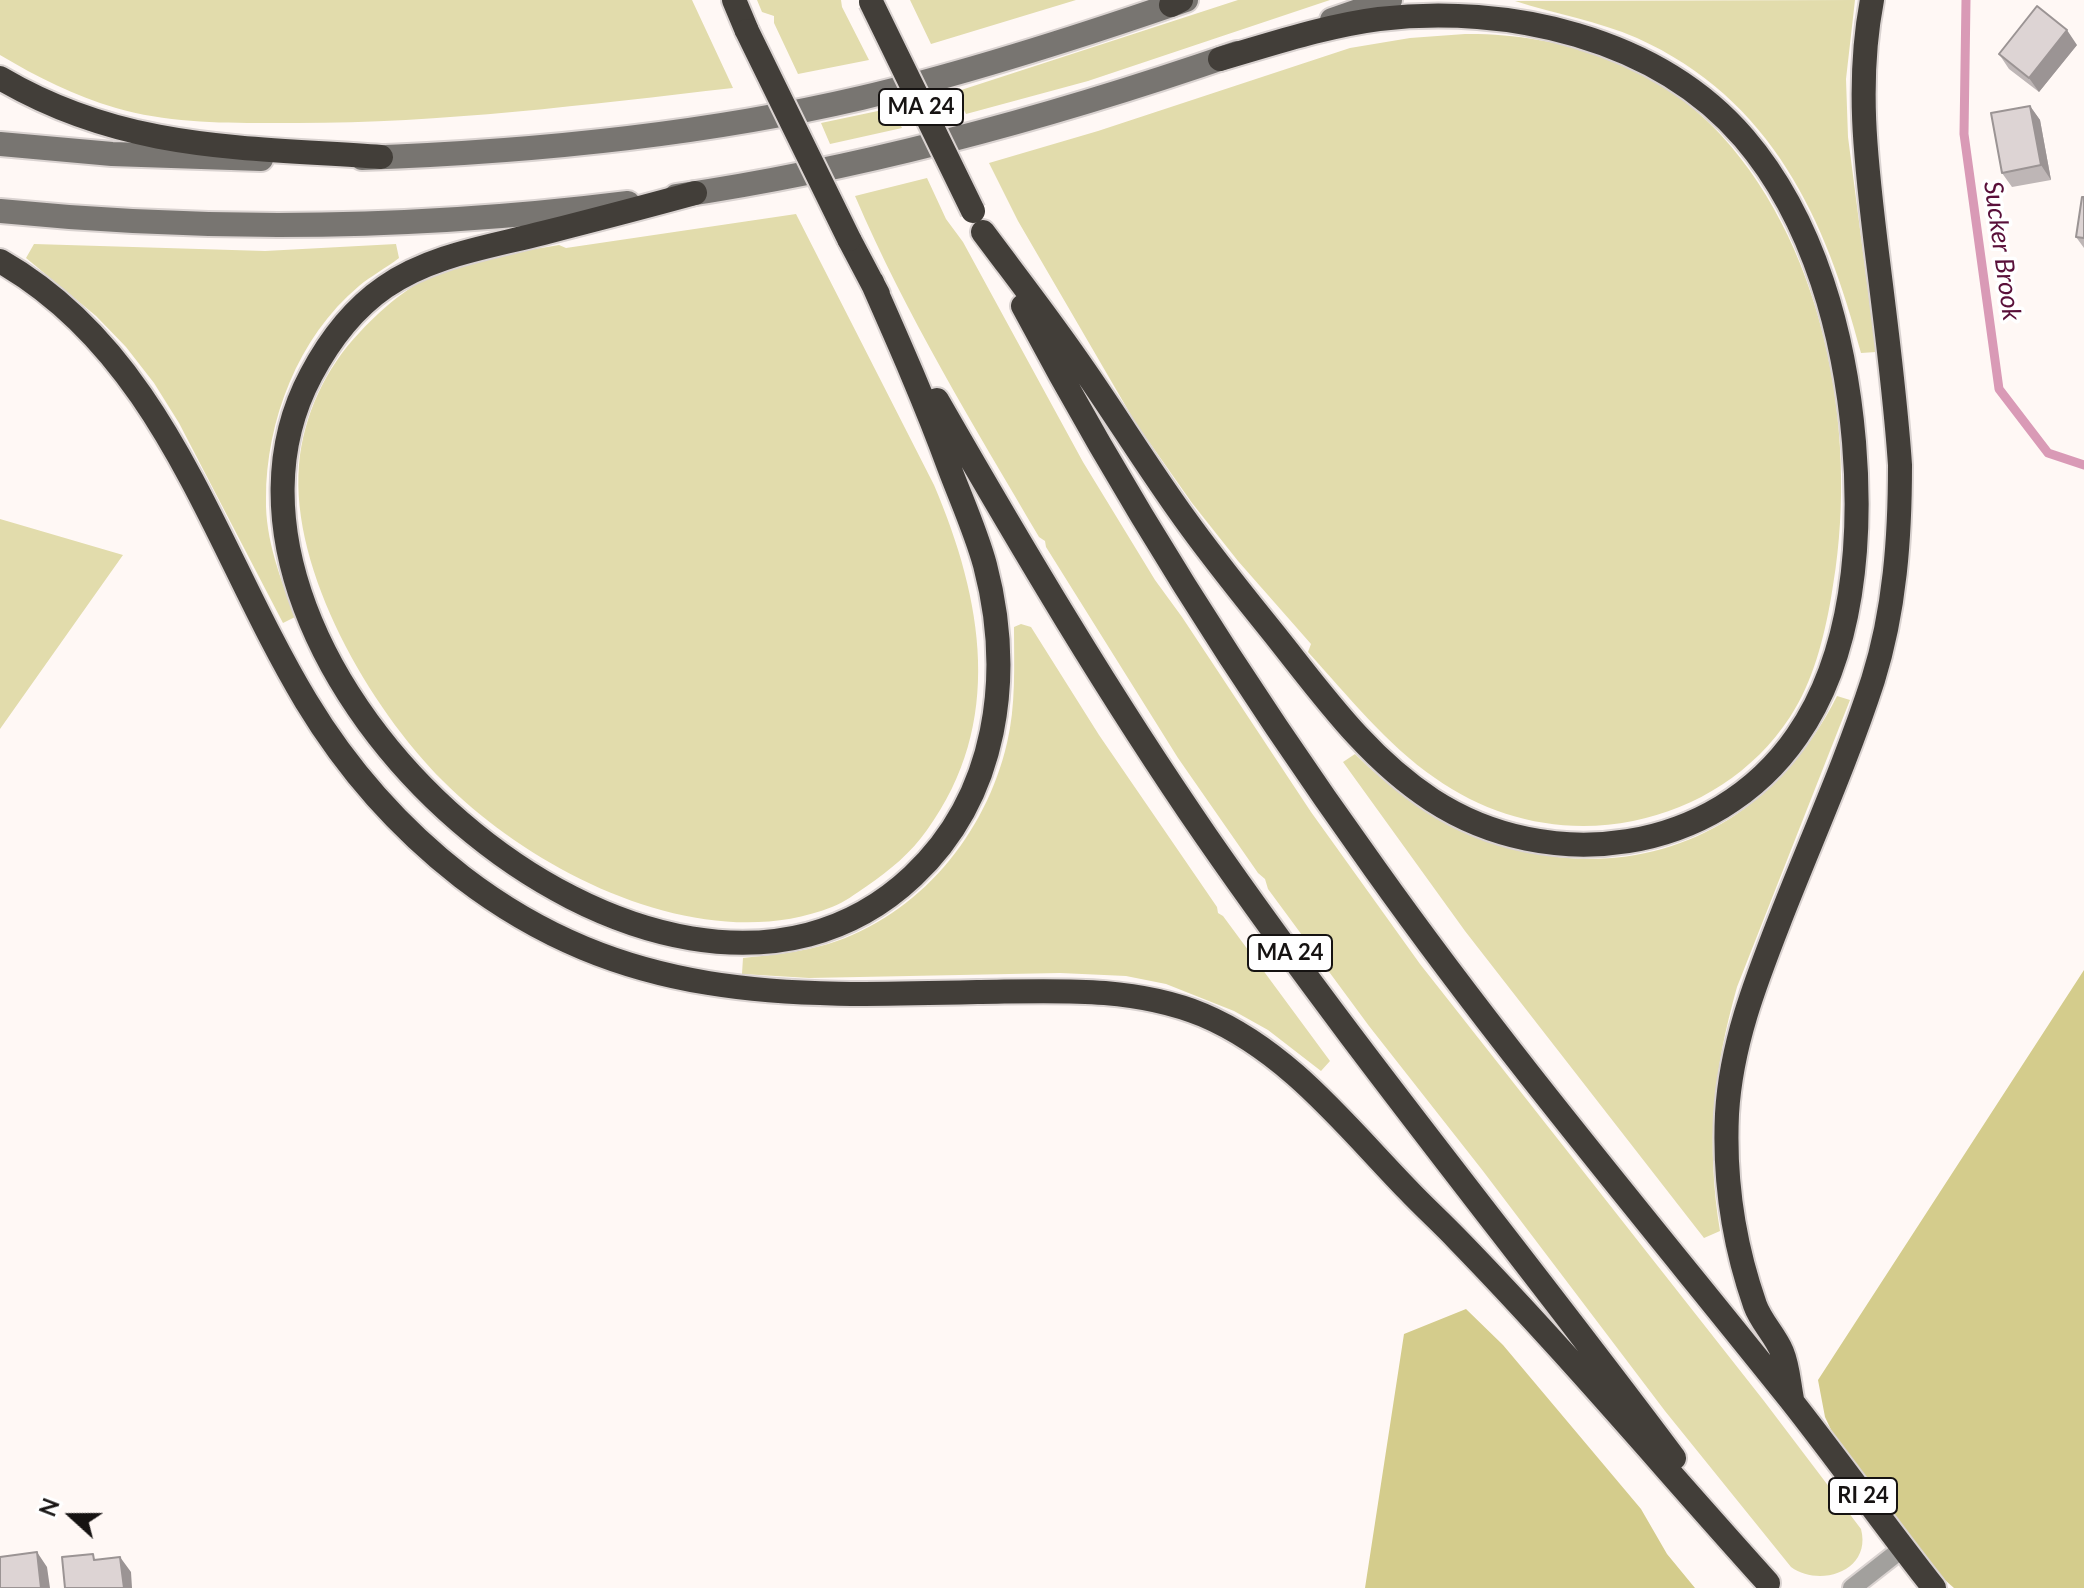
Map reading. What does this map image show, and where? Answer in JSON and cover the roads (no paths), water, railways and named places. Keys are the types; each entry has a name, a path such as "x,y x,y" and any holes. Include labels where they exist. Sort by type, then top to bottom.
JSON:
{"highway":[{"name":"MA 24","path":"734,0 849,239 919,370 1029,558 1145,744 1334,1013 1597,1354 1770,1585"},
{"path":"1793,1403 1783,1353 1756,1308 1737,1239 1729,1178 1727,1116 1735,1053 1746,1011 1861,714 1884,637 1892,595 1900,513 1900,465 1862,120 1863,66 1872,0"},
{"name":"MA 24","path":"870,1 978,222 1085,420 1197,606 1377,871 1506,1043 1793,1403"},
{"path":"978,222 1203,544 1345,722 1372,753 1404,781 1439,805 1512,836 1588,847 1626,844 1663,835 1700,819 1736,798 1769,770 1797,736 1818,698 1832,665 1842,627 1855,554 1856,465 1846,371 1818,274 1799,226 1773,179 1744,138 1706,102 1667,75 1622,52 1574,34 1526,22 1478,16 1380,19 1336,26 1220,59"},
{"path":"0,78 57,109 145,136 205,145 381,157"},
{"path":"695,193 447,257 402,276 380,290 358,310 321,357 297,407 283,461 282,517 293,568 331,663 370,726 414,780 466,828 521,869 608,913 667,933 733,943 766,942 824,929 877,905 907,882 932,858 970,801 990,746 996,702 998,639 992,596 983,558 929,412 872,282"},
{"path":"0,261 23,274 66,307 102,342 129,375 178,455 304,698 342,756 377,800 420,842 465,879 507,908 557,936 645,970 691,982 759,991 829,995 1053,990 1123,994 1200,1014 1238,1032 1308,1084 1458,1240 1770,1585"},
{"name":"RI 24","path":"1793,1403 1934,1588"}],"main road":[{"path":"0,211 161,223 322,225 483,217 695,193 801,173 962,136 1115,94 1390,0"},
{"path":"0,144 166,157 273,159 381,157 596,140 806,110 963,72 1179,2"}],"lane":[{"path":"1852,1588 1903,1548"}],"waterway":[{"name":"Sucker Brook","path":"1966,0 1964,134 1999,389 2048,453 2084,465"}]}
